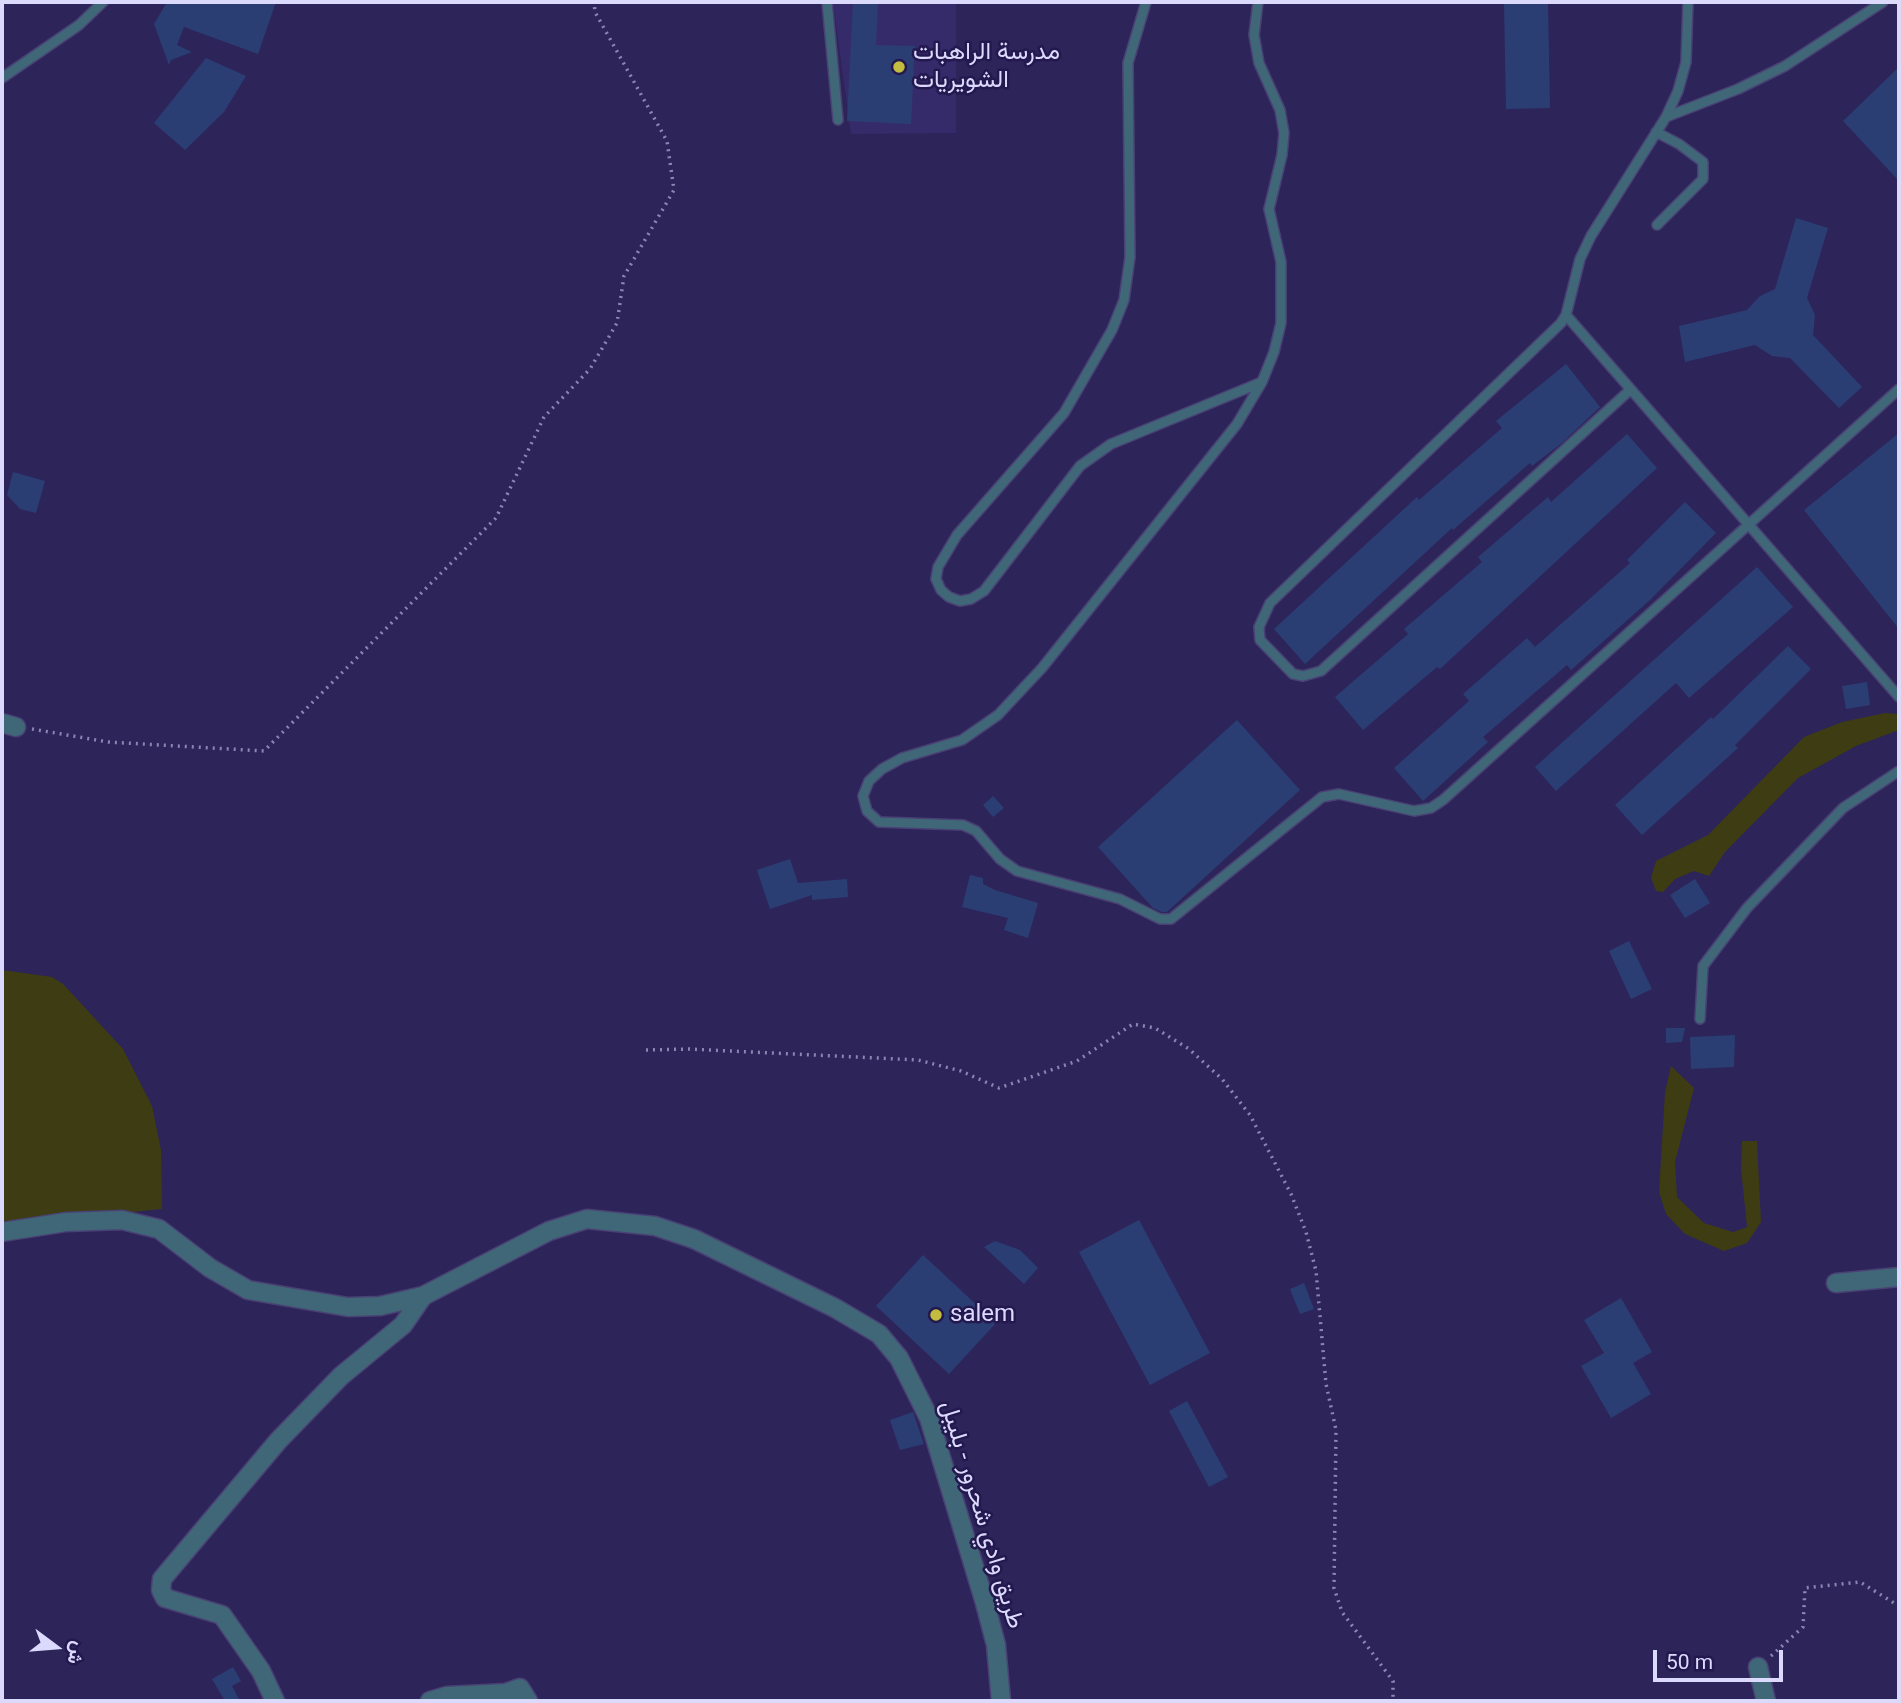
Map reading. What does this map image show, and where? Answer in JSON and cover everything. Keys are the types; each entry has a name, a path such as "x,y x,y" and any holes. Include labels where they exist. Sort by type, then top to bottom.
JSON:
{"street":[{"name":"طريق وادي شحرور - بليبل","path":"2,1232 66,1222 122,1220 159,1229 210,1268 248,1290 348,1307 380,1306 423,1296 549,1231 587,1219 655,1226 694,1239 835,1308 879,1334 903,1365 929,1418 990,1624 1001,1701"},
{"path":"1836,1283 1899,1277"},
{"path":"275,1701 261,1671 222,1615 165,1598 161,1590 162,1579 293,1424 341,1376 403,1325 423,1296"},
{"path":"1758,1667 1766,1701"},
{"path":"430,1701 447,1696 506,1693 520,1688 528,1701"}],"lane":[{"path":"2,78 79,25 103,2"},
{"path":"827,2 838,120"},
{"path":"1146,2 1128,63 1130,257 1124,300 1112,330 1064,413 957,535 938,567 936,579 940,590 960,601 971,599 984,591 1080,466 1111,444 1262,382"},
{"path":"1630,390 1321,671 1303,676 1293,674 1260,640 1259,627 1270,603 1566,315 1573,281 1591,236 1666,117 1678,91 1686,62 1688,2"},
{"path":"1666,117 1738,89 1785,66 1883,2"},
{"path":"1257,3 1254,35 1259,63 1280,110 1284,133 1282,155 1269,209 1281,262 1281,323 1275,352 1262,382 1237,424 1042,668 998,715 962,740 902,758 882,769 869,781 863,796 867,811 879,822 963,825 976,831 1000,859 1017,871 1120,899 1160,919 1171,919 1322,797 1339,794 1396,810 1414,811 1430,808 1443,800 1899,389"},
{"path":"1656,132 1679,144 1703,162 1703,179 1657,225"},
{"path":"1566,315 1899,696"},
{"path":"1700,1019 1703,966 1747,908 1843,808 1899,771"}],"path":[{"path":"9,725 108,742 264,751 496,518 544,417 590,369 617,323 624,276 674,190 667,141 595,12 594,2"},
{"path":"646,1050 743,1051 918,1060 961,1071 999,1088 1077,1061 1133,1024 1155,1028 1189,1049 1222,1079 1250,1115 1291,1194 1306,1232 1316,1272 1326,1384 1336,1430 1334,1588 1342,1612 1393,1681 1392,1701"},
{"path":"1758,1667 1803,1627 1805,1588 1860,1582 1899,1606"}],"shaded area":[{"name":"مدرسة الراهبات الشويريات","path":"833,2 956,2 956,133 851,134"},
{"path":"1885,713 1899,714 1899,730 1856,746 1798,778 1725,852 1709,876 1694,871 1675,879 1663,892 1656,891 1651,878 1656,861 1708,835 1804,737 1842,722"},
{"path":"2,970 52,977 63,984 123,1049 152,1106 161,1150 162,1209 2,1225"},
{"path":"1671,1066 1694,1088 1675,1162 1677,1197 1704,1223 1733,1232 1747,1227 1741,1169 1742,1141 1757,1141 1761,1222 1747,1243 1724,1251 1685,1234 1666,1214 1659,1192 1665,1092"}],"building":[{"path":"167,2 276,2 258,54 184,27 177,45 192,52 171,60 169,65 154,24"},
{"path":"853,2 878,2 876,45 915,46 911,124 847,121"},
{"path":"1504,2 1548,2 1550,108 1506,109"},
{"path":"206,58 246,76 224,112 185,150 154,123"},
{"path":"1899,67 1899,181 1843,121"},
{"path":"1796,218 1828,228 1807,298 1815,315 1813,335 1862,387 1839,408 1790,358 1772,356 1755,345 1685,362 1679,326 1747,310 1760,296 1775,289"},
{"path":"1566,364 1600,407 1562,443 1532,466 1530,463 1453,530 1452,528 1305,664 1274,629 1417,497 1419,500 1502,428 1496,421"},
{"path":"1899,433 1899,629 1804,510"},
{"path":"1627,434 1657,468 1440,669 1437,667 1363,730 1335,697 1408,634 1404,629 1482,562 1478,557 1548,497 1551,502"},
{"path":"13,472 45,481 36,513 20,509 7,495"},
{"path":"1685,502 1716,533 1650,600 1571,670 1567,665 1483,737 1488,742 1423,801 1394,768 1469,701 1463,694 1527,638 1535,647 1630,563 1627,560"},
{"path":"1757,567 1793,607 1689,698 1676,683 1556,791 1535,767"},
{"path":"1788,646 1811,669 1735,745 1738,748 1642,835 1615,805 1711,717 1713,719"},
{"path":"1867,682 1870,705 1846,709 1842,686"},
{"path":"1237,720 1300,790 1167,912 1162,912 1153,908 1098,847"},
{"path":"993,796 1004,808 993,817 983,805"},
{"path":"790,859 798,883 847,879 848,897 812,900 812,895 770,909 757,870"},
{"path":"970,875 983,878 983,884 995,890 1038,903 1028,938 1004,930 1008,918 962,907"},
{"path":"1695,879 1710,903 1685,918 1670,895"},
{"path":"1629,941 1652,989 1631,999 1609,951"},
{"path":"1666,1028 1685,1028 1682,1042 1666,1043"},
{"path":"1735,1035 1734,1067 1691,1069 1690,1037"},
{"path":"1139,1220 1210,1353 1150,1385 1079,1252"},
{"path":"995,1241 1020,1250 1038,1268 1024,1284 984,1247"},
{"name":"salem","path":"923,1255 996,1323 949,1374 876,1306"},
{"path":"1304,1283 1314,1309 1300,1314 1290,1289"},
{"path":"1621,1298 1652,1352 1633,1363 1651,1394 1611,1418 1581,1366 1604,1353 1584,1320"},
{"path":"1187,1401 1228,1477 1209,1487 1169,1411"},
{"path":"913,1412 924,1444 900,1450 890,1420"},
{"path":"233,1667 241,1681 232,1686 240,1701 225,1701 212,1679"}],"place":[{"name":"مدرسة الراهبات الشويريات","path":"899,67"},
{"name":"salem","path":"936,1315"}]}
